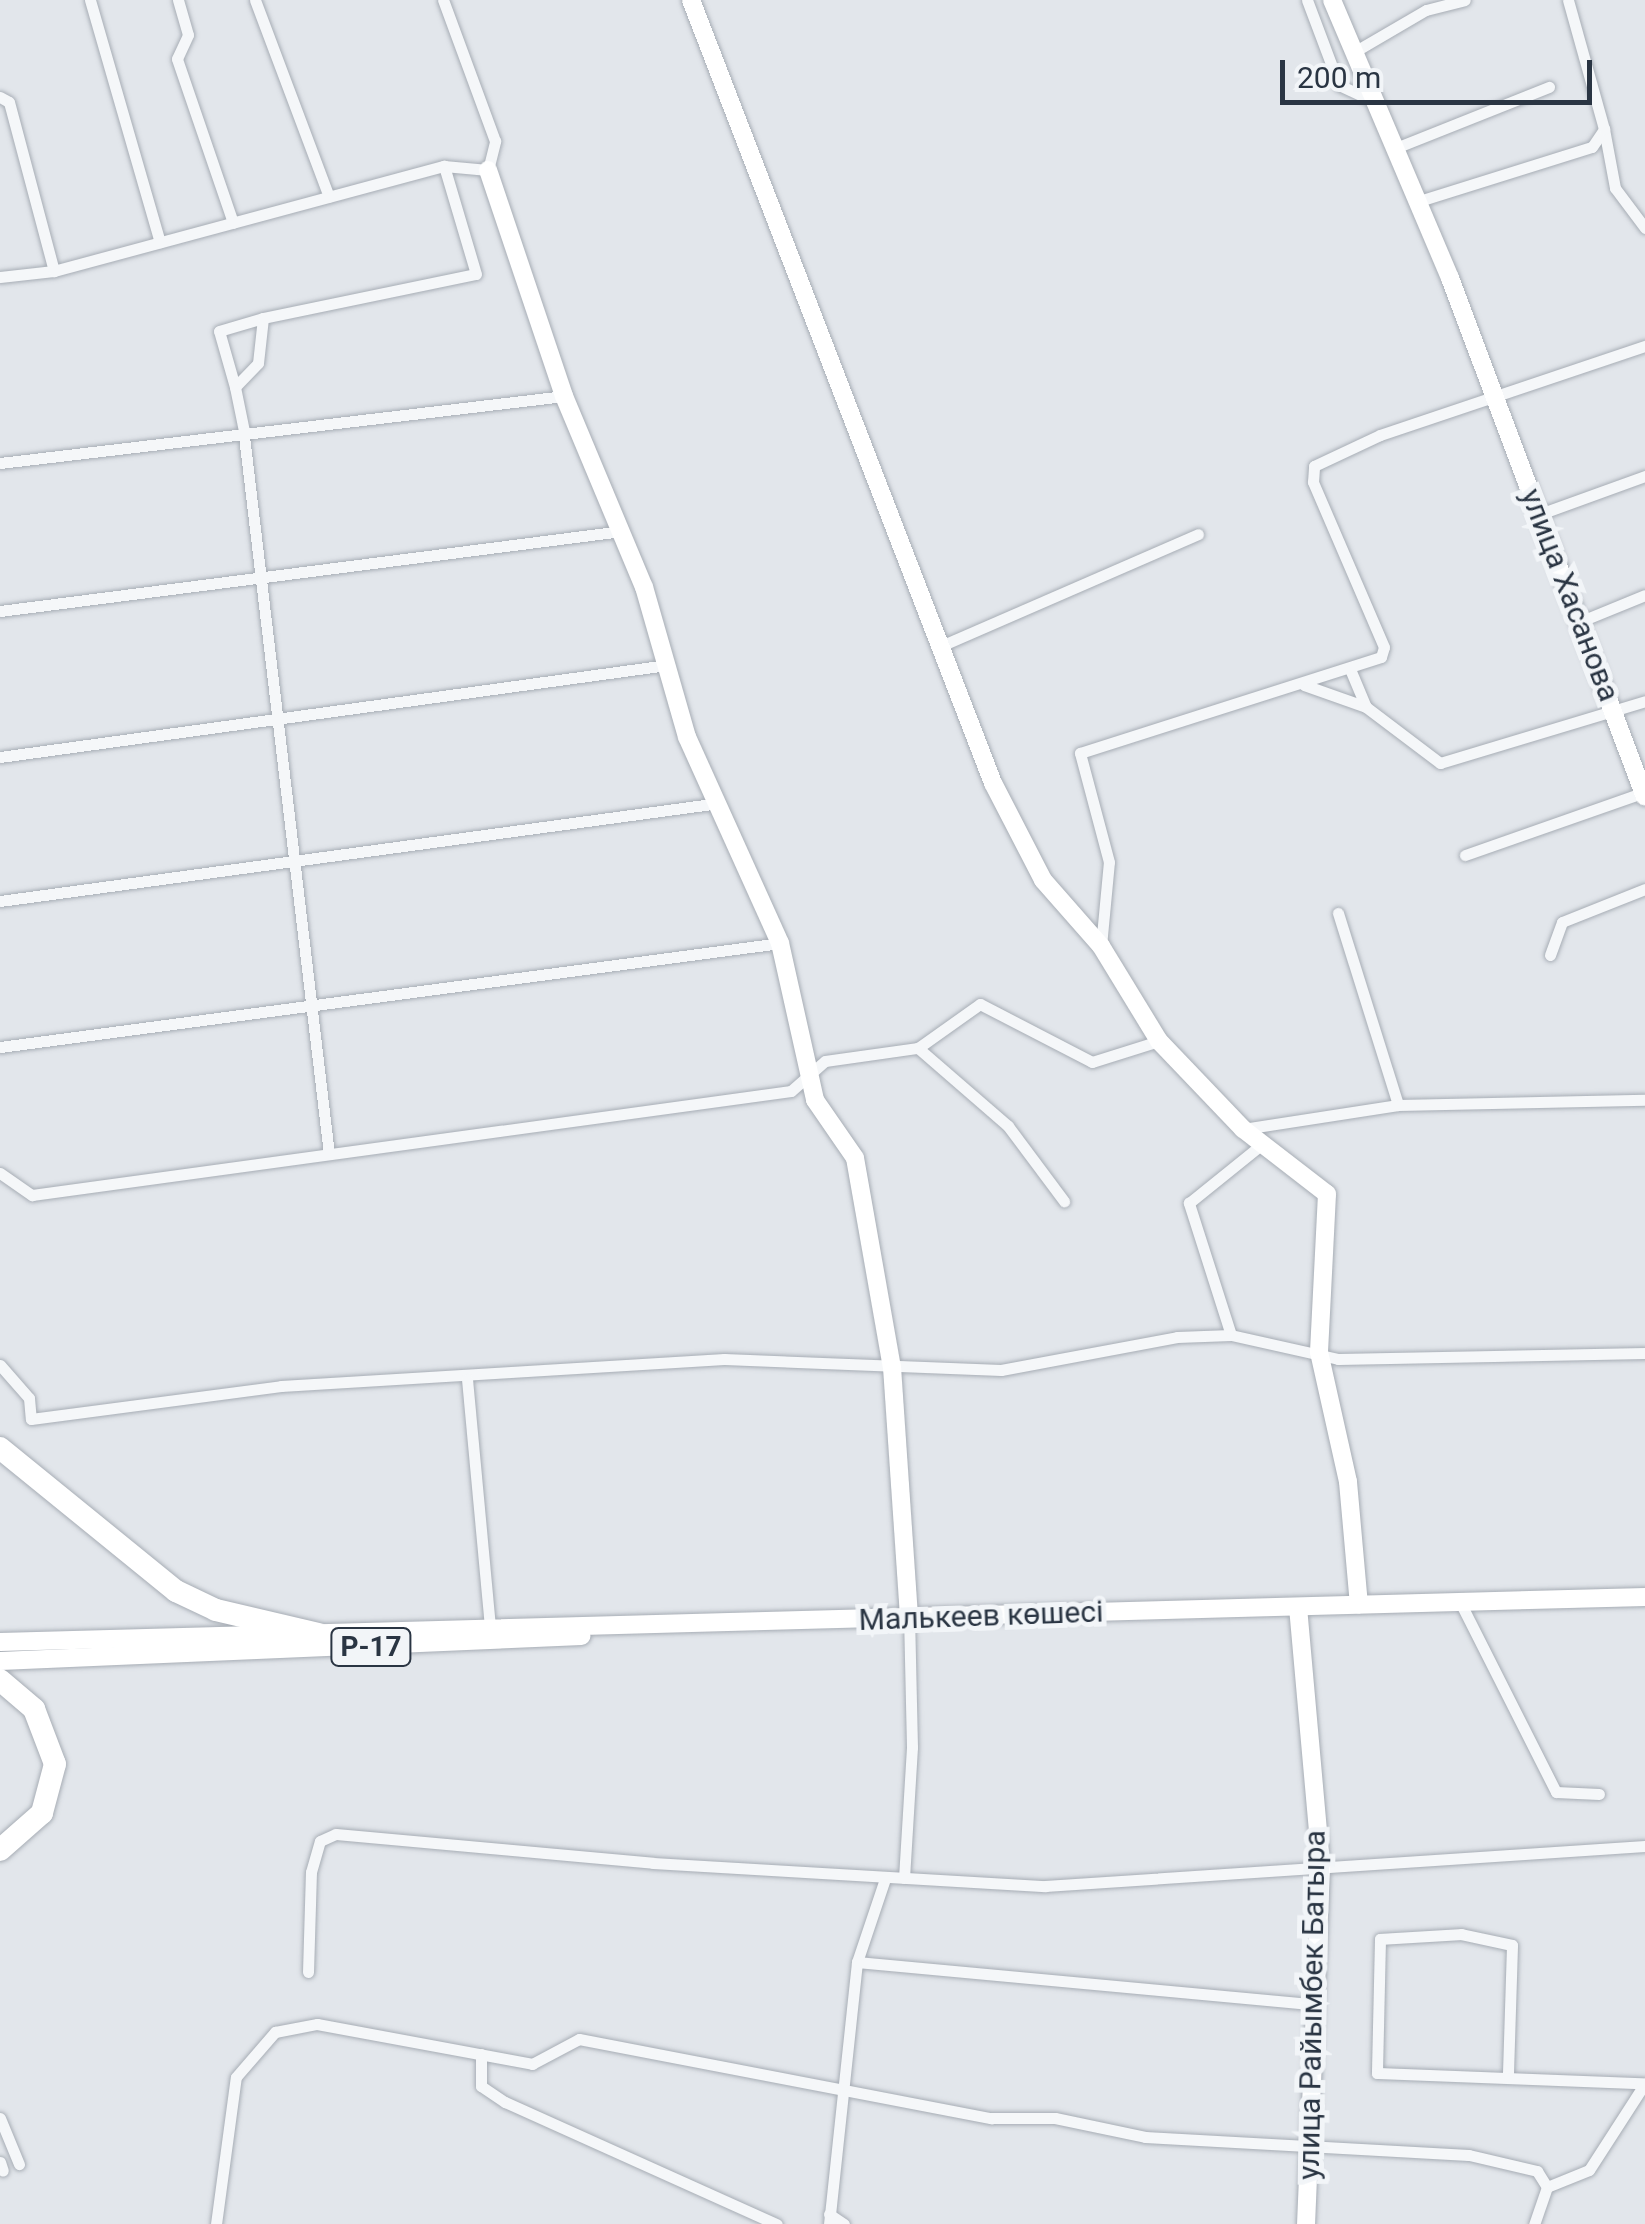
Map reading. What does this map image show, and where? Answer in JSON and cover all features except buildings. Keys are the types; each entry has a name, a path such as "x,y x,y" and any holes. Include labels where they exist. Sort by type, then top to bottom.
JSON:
{"highway":[{"path":"0,1448 176,1591 216,1610 318,1634"},
{"path":"0,1680 34,1709 55,1764 42,1813 0,1850"}],"street":[{"path":"90,0 160,242"},
{"path":"178,0 188,35 177,59 233,223"},
{"path":"255,0 328,197"},
{"path":"443,0 495,141 488,170 564,396 622,532 668,665 687,737 780,943 815,1100 855,1158 892,1367 909,1619 904,1878"},
{"path":"691,0 943,645 992,783 1043,880 1101,946 1160,1041 1244,1130 1326,1194 1318,1352 1348,1482 1359,1605"},
{"path":"1307,0 1339,84 1371,100"},
{"name":"улица Хасанова","path":"1332,0 1540,514 1644,794"},
{"path":"1354,52 1426,10 1465,0"},
{"path":"1568,0 1604,129 1615,188 1645,228"},
{"path":"1393,149 1549,87"},
{"path":"0,97 9,102 54,270"},
{"path":"1416,202 1592,148 1604,129"},
{"path":"329,1154 258,580 244,434 218,330 476,274 444,166"},
{"path":"0,277 54,270 444,166 488,170"},
{"path":"235,387 258,362 263,318"},
{"path":"1101,946 1110,862 1080,753 1381,657 1384,647 1312,482 1314,466 1492,395 1645,346"},
{"path":"0,464 564,396"},
{"path":"1540,514 1645,476"},
{"path":"0,611 622,532"},
{"path":"943,645 1198,534"},
{"path":"1579,622 1645,595"},
{"path":"0,757 668,665"},
{"path":"1350,668 1366,707"},
{"path":"1302,684 1366,707 1440,763 1612,707 1645,701"},
{"path":"1466,856 1644,794"},
{"path":"0,901 294,864 719,803"},
{"path":"1550,955 1562,922 1645,889"},
{"path":"1338,913 1398,1105"},
{"path":"0,1048 780,943"},
{"path":"791,1091 825,1061 918,1048 980,1004 1092,1062 1160,1041"},
{"path":"802,1047 825,1061"},
{"path":"918,1048 1008,1126 1064,1201"},
{"path":"0,1173 32,1194 791,1091 815,1100"},
{"path":"1244,1130 1398,1105 1645,1100"},
{"path":"1232,1335 1189,1202 1262,1144"},
{"path":"0,1365 29,1398 31,1419 281,1386 467,1380 724,1359 1001,1370 1232,1335 1338,1359 1645,1352"},
{"path":"467,1380 490,1628"},
{"name":"Малькеев көшесі","path":"318,1634 1645,1597"},
{"path":"1460,1602 1556,1792 1600,1794"},
{"name":"улица Райымбек Батыра","path":"1298,1607 1321,1867 1313,2145 1306,2224"},
{"name":"P-17","path":"0,1661 539,1640 740,1622"},
{"name":"P-17","path":"0,1642 318,1634"},
{"path":"308,1972 311,1872 320,1841 336,1834 885,1880 1045,1886 1645,1846"},
{"path":"844,2224 829,2219 857,1962 885,1880"},
{"path":"1508,2074 1512,1945 1461,1934 1380,1939 1377,2073 1508,2074 1644,2083 1589,2170 1547,2187 1534,2224"},
{"path":"857,1962 1318,2005"},
{"path":"216,2224 236,2078 275,2032 350,2025 532,2064 578,2039 846,2089 1145,2137 1469,2155 1538,2171 1547,2187"},
{"path":"481,2054 481,2086 505,2102 777,2224"},
{"path":"0,2118 19,2164"}]}
